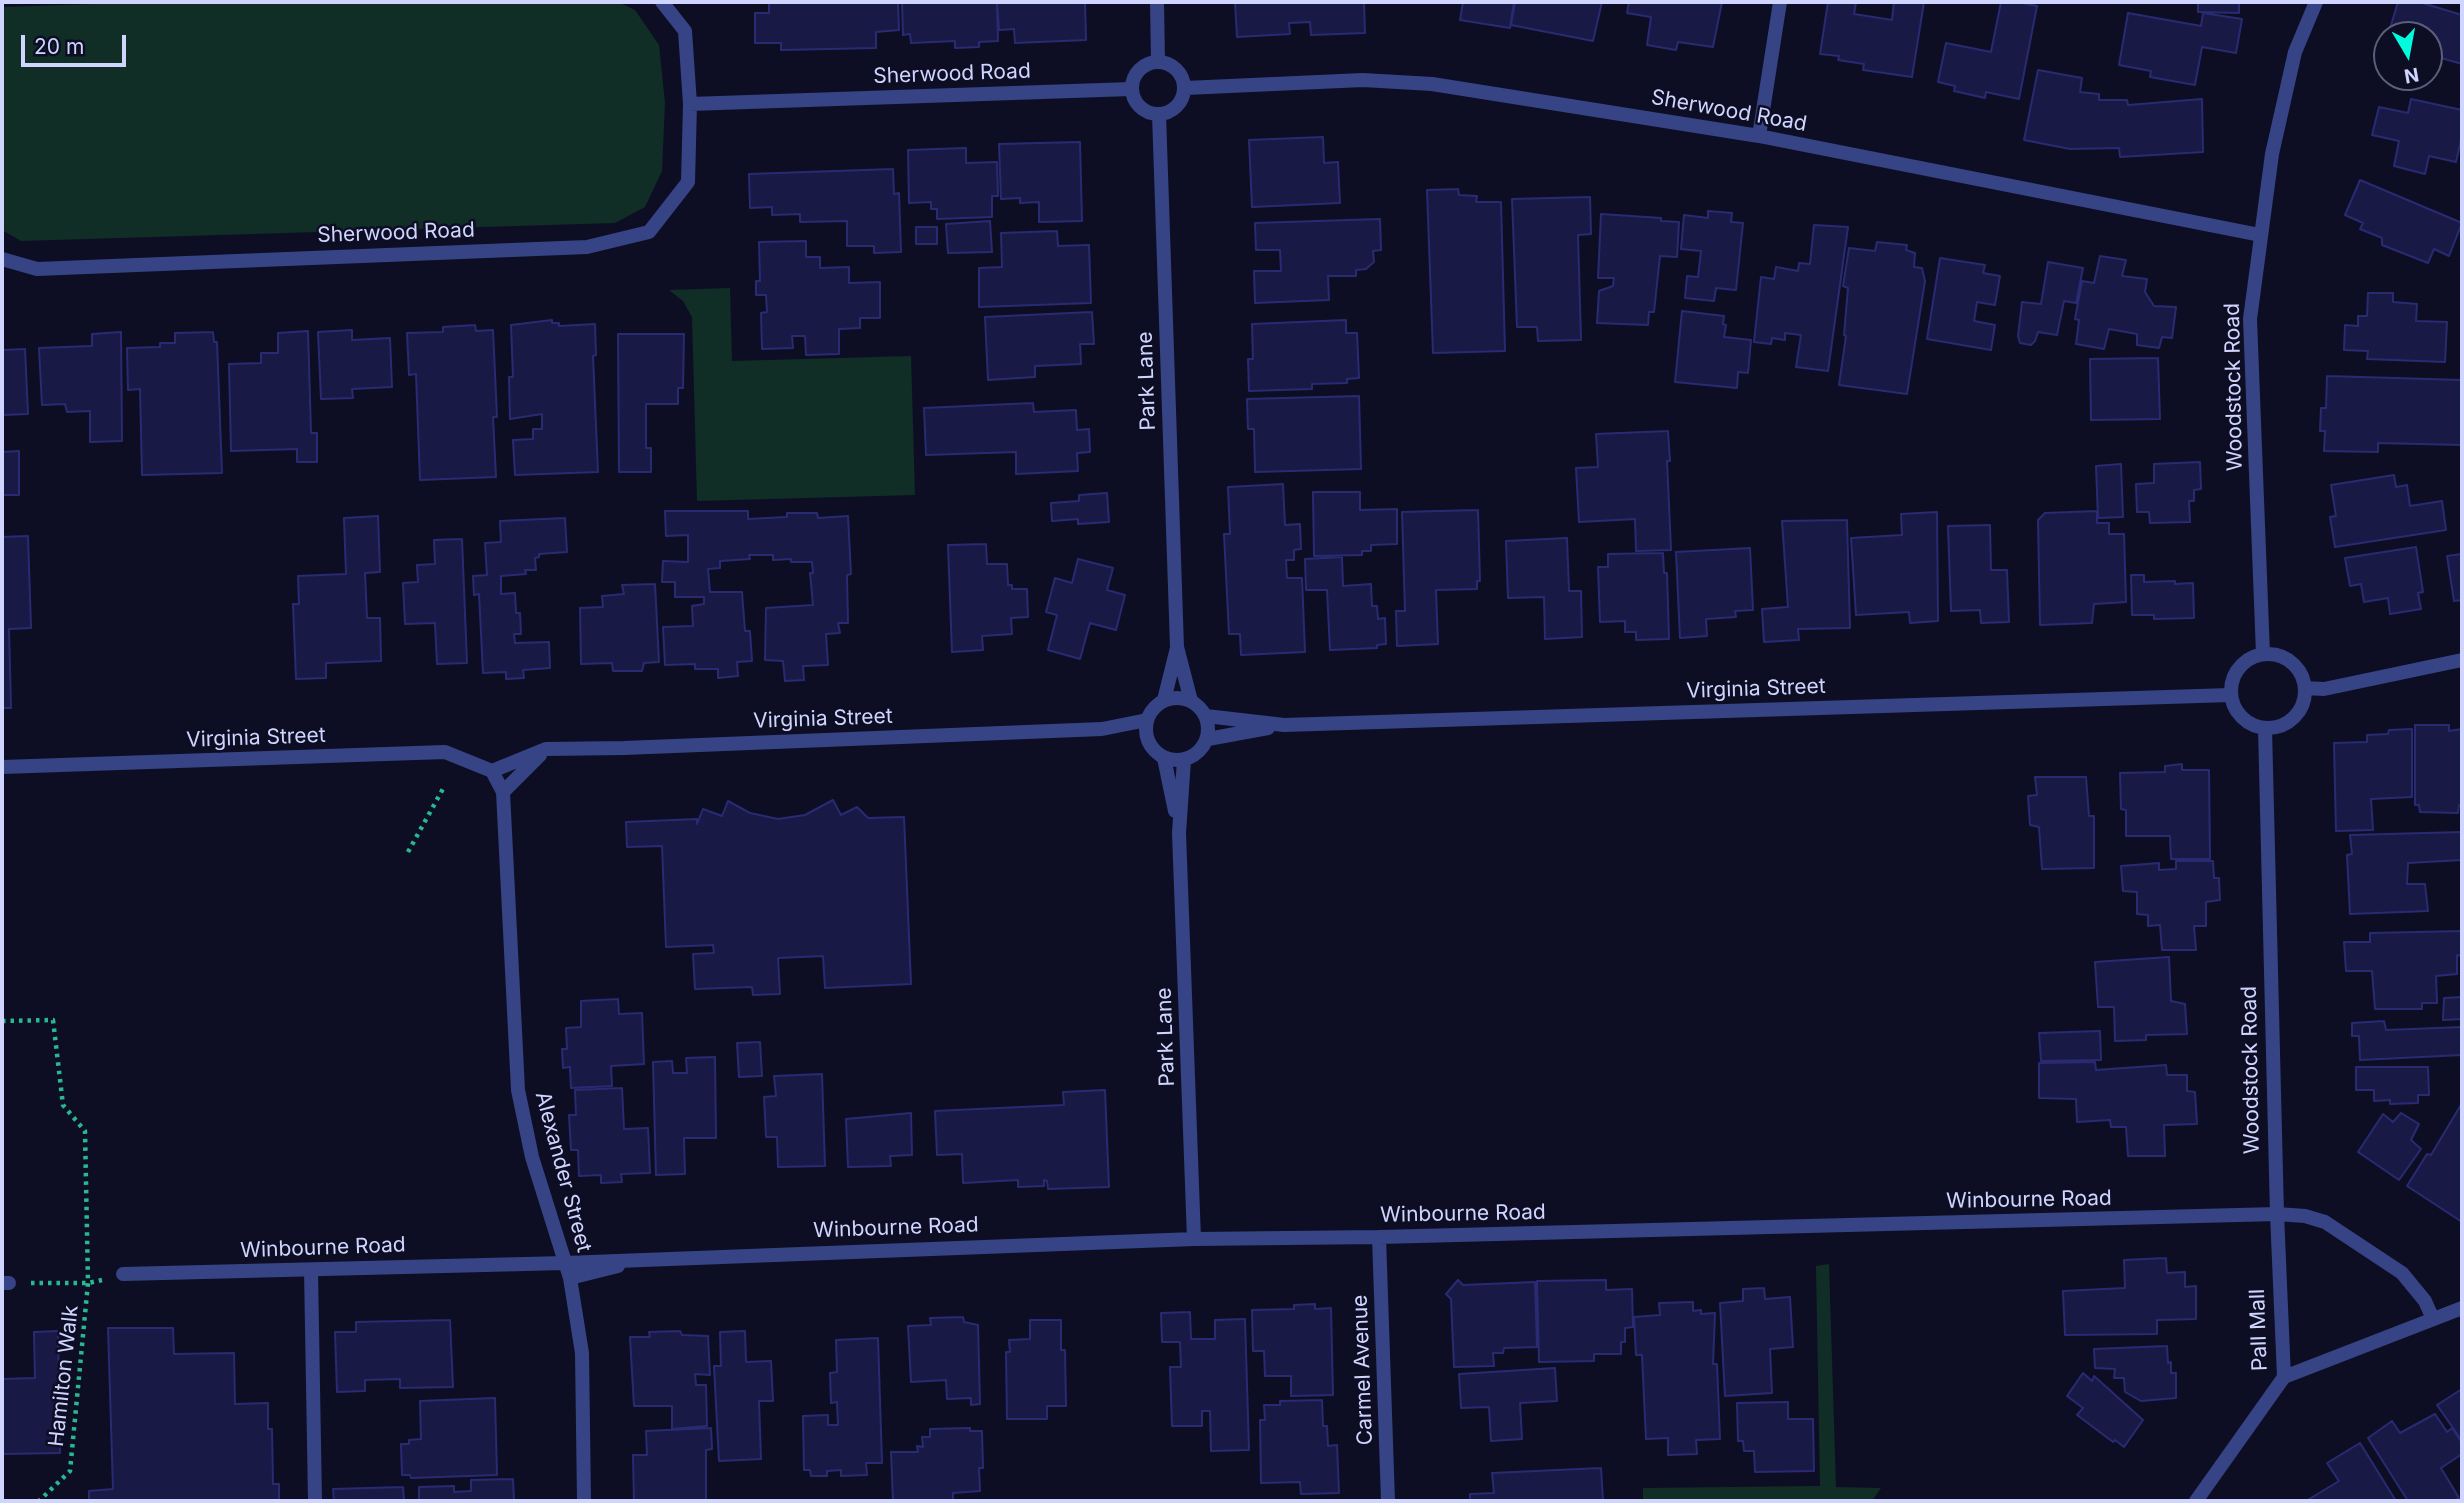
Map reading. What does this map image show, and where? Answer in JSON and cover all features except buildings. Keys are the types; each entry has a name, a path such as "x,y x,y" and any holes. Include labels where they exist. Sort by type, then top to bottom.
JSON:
{"street":[{"name":"Sherwood Road","path":"2,259 37,269 587,247 649,232 688,182 690,104 685,31 662,2"},
{"path":"1157,2 1158,61"},
{"path":"1759,136 1780,2"},
{"name":"Woodstock Road","path":"2263,654 2250,319 2272,154 2295,52 2316,2"},
{"path":"1158,61 1177,69 1185,88 1183,98 1177,106 1159,114 1149,113 1140,107 1131,89 1133,78 1139,70 1158,61"},
{"name":"Sherwood Road","path":"1185,88 1363,80 1432,84 1759,136 2260,235"},
{"name":"Sherwood Road","path":"690,104 1131,89"},
{"name":"Park Lane","path":"1159,114 1177,647 1191,701"},
{"name":"Park Lane","path":"1164,700 1177,647"},
{"path":"2263,654 2273,654 2291,662 2298,669 2305,688 2304,699 2294,717 2285,724 2265,728 2256,727 2242,718 2230,695 2233,677 2238,668 2254,656 2263,654"},
{"path":"2305,688 2324,689 2462,660"},
{"name":"Virginia Street","path":"1206,716 1284,725 2230,695"},
{"path":"1175,698 1191,701 1200,707 1206,716 1208,739 1202,749 1184,760 1164,758 1155,752 1147,737 1147,720 1153,709 1164,700 1175,698"},
{"name":"Virginia Street","path":"2,767 445,752 492,771 546,749 1102,729 1147,720"},
{"name":"Virginia Street","path":"1208,739 1284,725"},
{"name":"Woodstock Road","path":"2265,728 2277,1214"},
{"name":"Virginia Street","path":"1102,729 1147,737"},
{"path":"503,792 546,749"},
{"name":"Park Lane","path":"1164,758 1179,833"},
{"name":"Park Lane","path":"1184,760 1179,833 1194,1239"},
{"name":"Alexander Street","path":"492,771 503,792 518,1090 532,1157 570,1262 582,1353 584,1501"},
{"path":"2277,1214 2305,1216 2325,1222 2402,1273 2425,1301 2433,1319"},
{"name":"Winbourne Road","path":"123,1274 570,1262 1194,1239 1379,1237 2277,1214"},
{"name":"Pall Mall","path":"2196,1501 2284,1377 2277,1214"},
{"name":"Carmel Avenue","path":"1379,1237 1388,1501"},
{"name":"Winbourne Road","path":"570,1278 650,1258"},
{"path":"311,1270 315,1501"},
{"path":"2284,1377 2462,1308"}],"path":[{"path":"408,852 444,786"},
{"name":"Hamilton Walk","path":"2,1021 53,1020 63,1105 85,1131 88,1283 70,1471 39,1501"},
{"path":"6,1283 88,1283 123,1274"}],"green space":[{"path":"155,2 618,2 635,10 659,45 665,103 662,171 645,207 615,223 21,241 2,230 2,7"},
{"path":"730,288 732,361 911,356 915,495 697,501 692,317 683,301 669,290"},
{"path":"1829,1264 1836,1487 1881,1488 1872,1501 1643,1501 1643,1488 1820,1486 1816,1266"}]}
